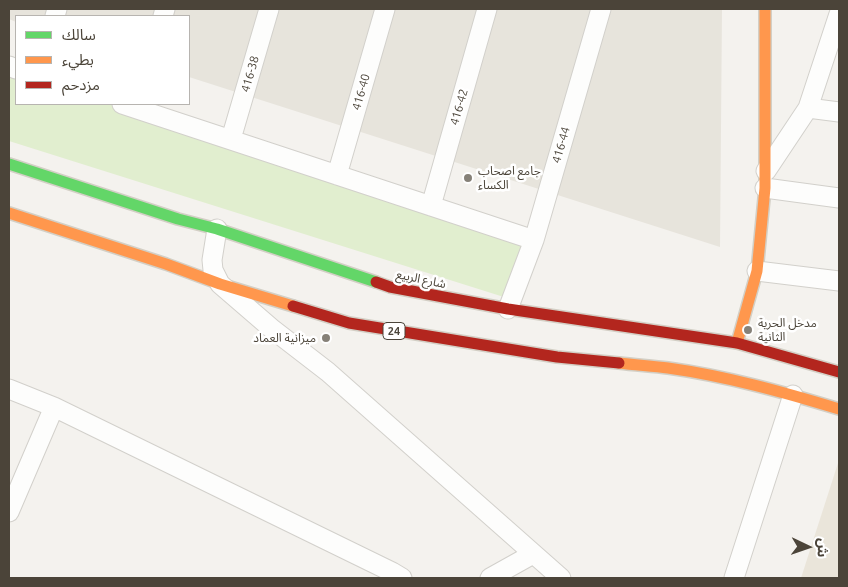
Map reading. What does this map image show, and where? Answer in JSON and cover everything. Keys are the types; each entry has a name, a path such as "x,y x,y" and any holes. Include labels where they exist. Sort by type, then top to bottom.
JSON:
{"main road":[{"path":"737,343 757,271 766,180 765,9"},
{"name":"شارع الربيع","path":"9,164 178,219 217,229 390,287 508,309 737,343 839,372"},
{"name":"24","path":"9,213 166,264 220,284 349,324 557,357 669,368 728,379 793,395 839,409"}],"street":[{"name":"416-38","path":"231,140 269,9"},
{"name":"416-40","path":"337,174 385,9"},
{"name":"416-42","path":"431,206 487,9"},
{"name":"416-44","path":"508,309 534,240 602,9"},
{"path":"838,21 808,108 766,180 839,198"},
{"path":"132,105 231,140 534,240"},
{"path":"808,108 839,112"},
{"path":"217,229 212,260 213,270 220,284 271,328 328,372 561,578"},
{"path":"757,271 839,281"},
{"path":"9,389 54,407 402,578"},
{"path":"734,578 793,395"},
{"path":"9,512 54,407"},
{"path":"490,578 534,554"}],"shaded area":[{"path":"9,9 722,9 720,247 190,77 190,15 15,15 15,22 9,19"},
{"path":"839,460 839,578 801,578"}],"green space":[{"path":"9,71 15,74 15,105 111,105 528,242 507,298 9,141"}],"traffic: fast":[{"path":"9,164 178,219 217,229 376,282"}],"traffic: slow":[{"path":"737,343 757,271 765,188 765,9"},
{"path":"9,213 166,264 220,284 293,306"},
{"path":"619,363 711,375 839,409"}],"traffic: jam":[{"path":"376,282 390,287 508,309 737,343 839,372"},
{"path":"293,306 349,323 557,357 619,363"}],"place":[{"name":"جامع اصحاب الکساء","path":"468,178"},
{"name":"مدخل الحرية الثانية","path":"748,330"},
{"name":"ميزانية العماد","path":"326,338"}]}
